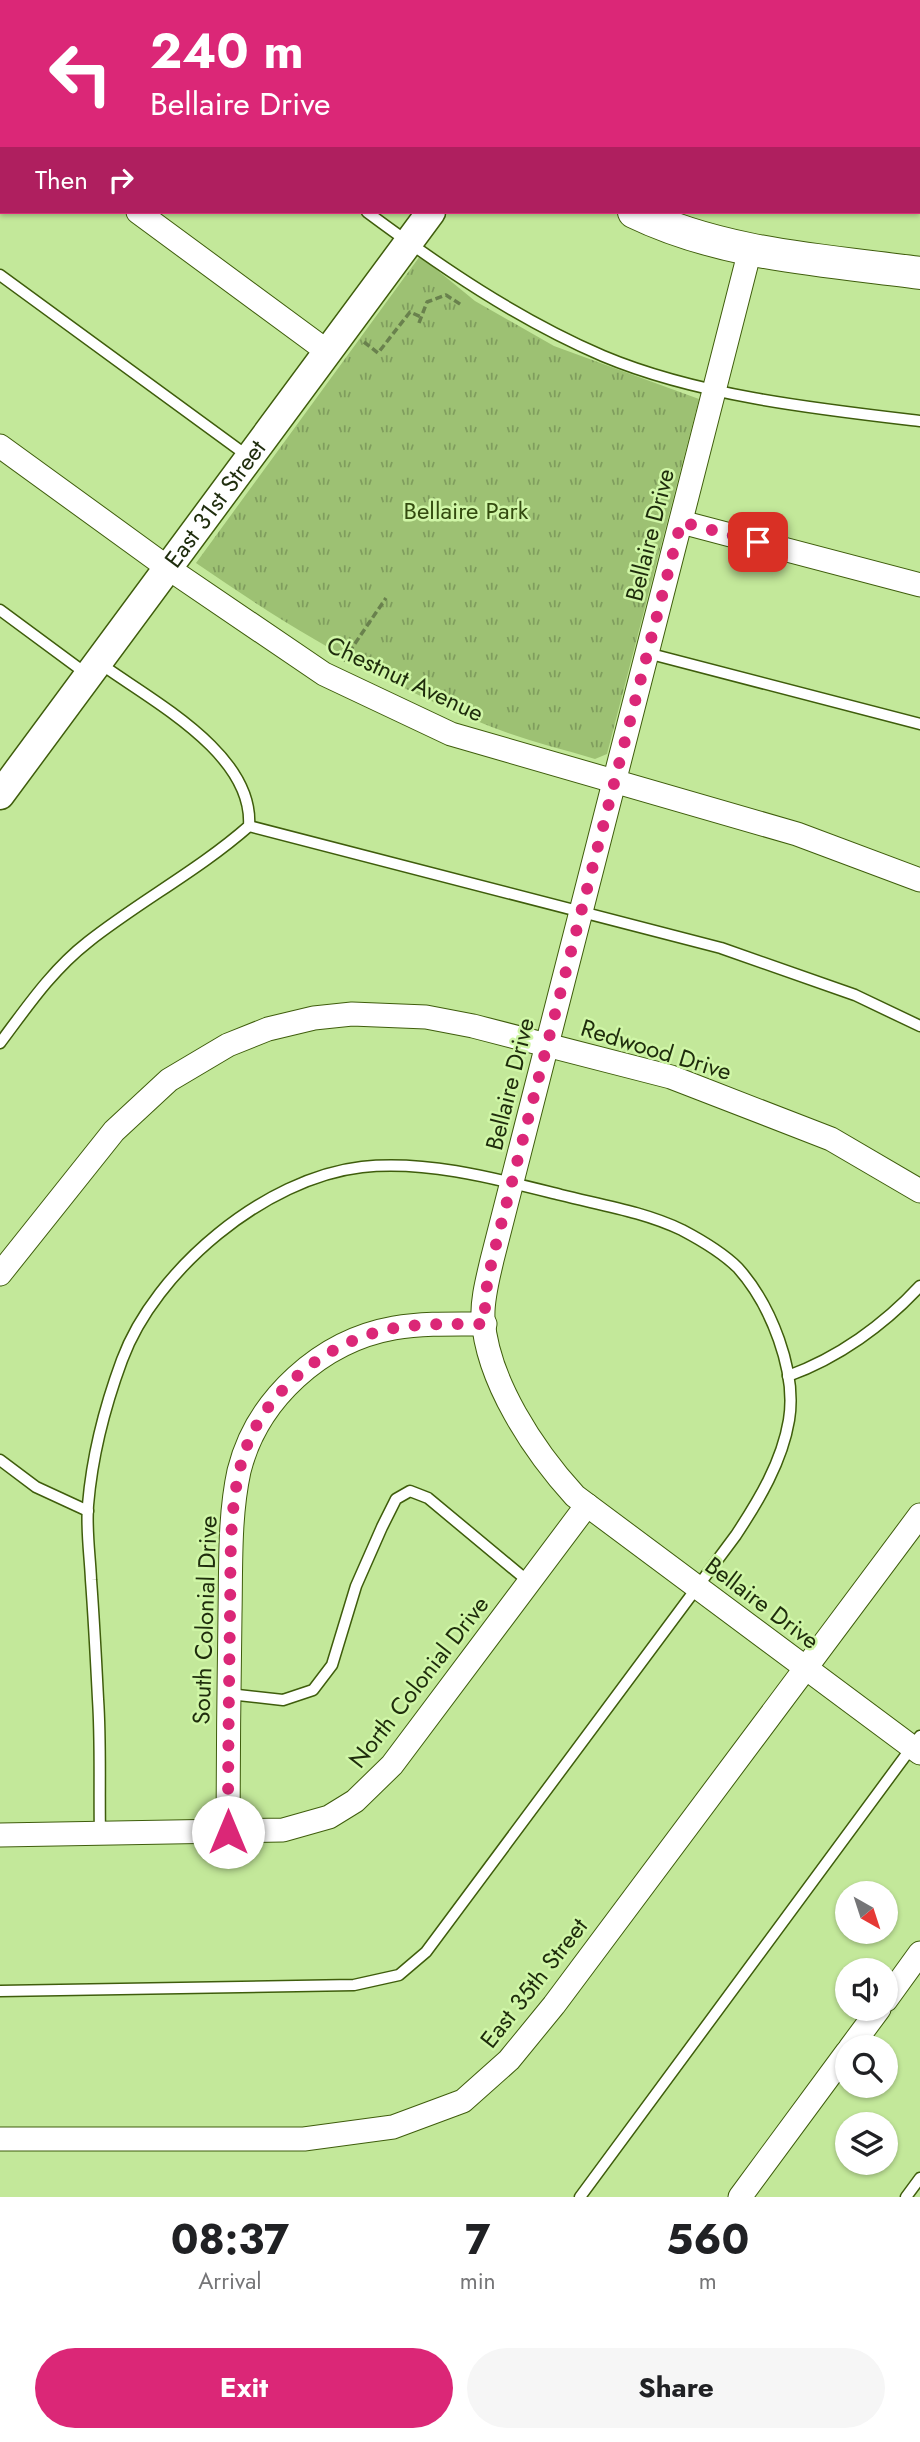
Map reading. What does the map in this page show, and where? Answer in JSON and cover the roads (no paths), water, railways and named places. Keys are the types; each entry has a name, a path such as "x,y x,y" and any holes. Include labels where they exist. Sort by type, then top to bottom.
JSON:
{"main road":[{"path":"639,214 717,243 750,250 920,273"}],"street":[{"path":"141,214 328,352"},
{"name":"East 31st Street","path":"0,795 430,214"},
{"name":"Bellaire Drive","path":"750,250 512,1183 485,1296 485,1324 500,1380 519,1424 545,1464 587,1505 807,1668 917,1745"},
{"name":"Chestnut Avenue","path":"0,446 168,568 324,674 451,734 614,784 797,834 920,880"},
{"path":"681,522 920,585"},
{"name":"Redwood Drive","path":"0,1274 114,1130 169,1080 228,1045 268,1029 314,1018 385,1014 473,1027 671,1077 831,1139 920,1191"},
{"name":"South Colonial Drive","path":"228,1832 231,1575 239,1474 246,1449 271,1403 307,1368 341,1347 368,1335 429,1324 485,1324"},
{"name":"North Colonial Drive","path":"0,1835 283,1830 329,1816 372,1788 587,1505"},
{"name":"East 35th Street","path":"0,2139 303,2139 393,2127 463,2101 509,2060 554,2006 920,1515"},
{"path":"898,1983 920,1953"},
{"path":"740,2197 835,2068"}],"lane":[{"path":"370,214 485,296 603,356 659,376 780,403 920,421"},
{"path":"0,275 250,457"},
{"path":"0,610 206,740 242,782 248,801 249,826"},
{"path":"647,653 920,724"},
{"path":"249,826 721,947 797,972 920,1026"},
{"path":"0,1043 50,977 88,942 218,854 249,826"},
{"path":"0,1991 307,1987 373,1982 398,1975 419,1959 437,1939 698,1587 757,1503 777,1462 789,1419 788,1376 765,1311 737,1267 681,1230 645,1217 512,1183 434,1169 362,1167 308,1181 242,1217 196,1253 169,1282 136,1329 104,1412 88,1511 99,1706 100,1834"},
{"path":"788,1376 812,1368 845,1349 904,1304 920,1286"},
{"path":"0,1460 36,1487 88,1511"},
{"path":"229,1694 283,1700 313,1690 332,1665 356,1586 382,1527 396,1499 410,1491 428,1498 529,1582"},
{"path":"580,2197 917,1745"},
{"path":"906,2197 920,2178"}],"park label":[{"name":"Bellaire Park","path":"466,511"}]}
